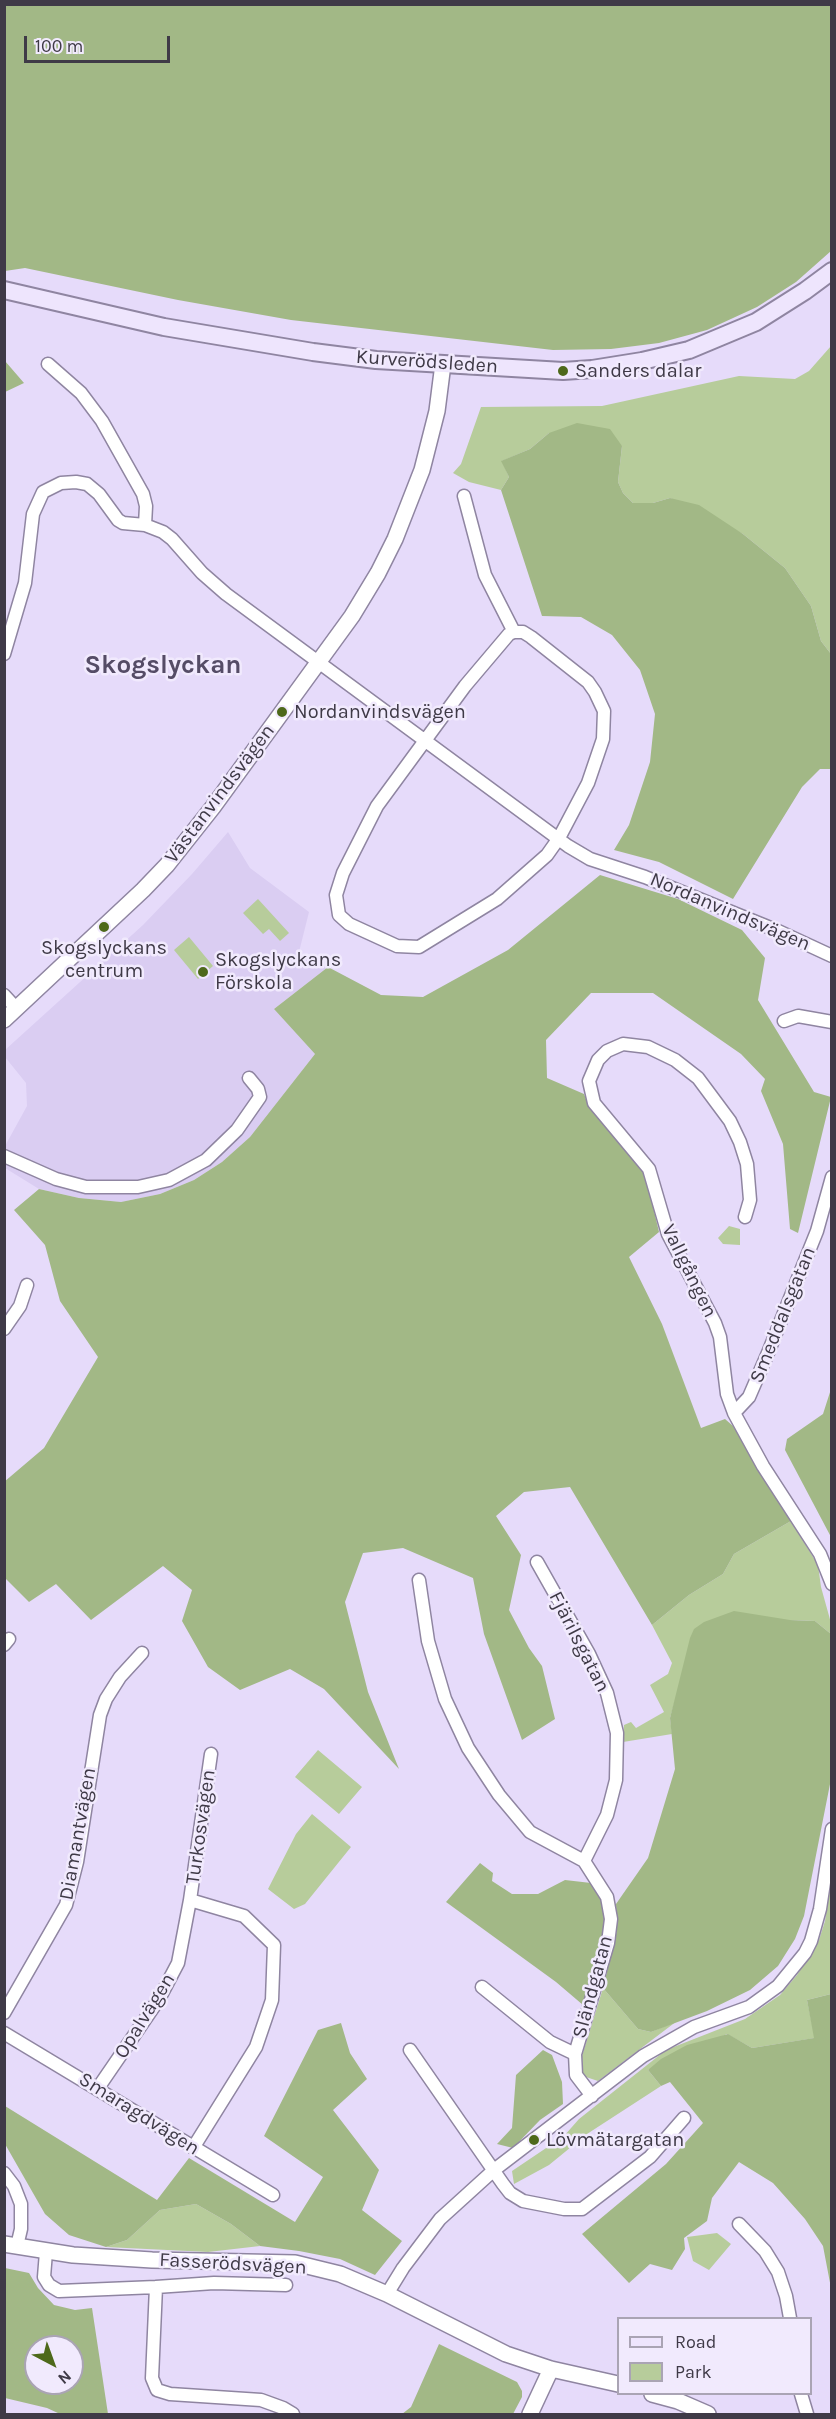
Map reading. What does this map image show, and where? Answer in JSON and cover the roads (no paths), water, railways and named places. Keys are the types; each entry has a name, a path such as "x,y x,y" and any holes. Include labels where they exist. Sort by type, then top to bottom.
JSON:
{"main road":[{"name":"Kurverödsleden","path":"4,290 86,310 243,342 376,360 563,371 642,361 689,350 756,322 806,291 831,271"}],"street":[{"path":"48,364 81,393 102,421 143,494 146,506 145,525"},
{"name":"Västanvindsvägen","path":"4,1020 167,865 206,817 352,616 395,539 422,470 437,411 443,364"},
{"name":"Nordanvindsvägen","path":"4,654 25,583 33,514 43,492 60,483 82,483 99,494 118,520 127,524 145,525 163,532 221,590 318,663 590,859 645,877 778,931 831,956"},
{"path":"464,496 485,575 514,632"},
{"path":"514,632 523,632 531,637 588,682 604,711 603,739 594,771 559,838 547,855 497,899 419,947 398,946 343,920 337,909 336,895 343,873 377,806 425,741 465,686 509,634 514,632"},
{"path":"4,995 16,1008"},
{"path":"784,1021 798,1017 831,1022"},
{"name":"Vallgången","path":"745,1217 750,1200 747,1164 740,1142 730,1120 698,1078 675,1060 648,1047 623,1044 607,1051 598,1060 589,1081 594,1103 649,1169 668,1234 715,1323 720,1337 727,1394 734,1413 763,1466 820,1554 831,1584"},
{"path":"4,1156 56,1179 86,1187 138,1187 169,1180 206,1160 237,1130 260,1097 258,1089 249,1078"},
{"name":"Smeddalsgatan","path":"734,1413 748,1397 768,1353 817,1231 831,1177"},
{"path":"4,1329 20,1306 27,1285"},
{"name":"Fjärilsgatan","path":"537,1562 589,1654 607,1693 617,1733 616,1780 607,1815 584,1861"},
{"name":"Sländgatan","path":"419,1581 428,1641 445,1699 468,1748 499,1795 530,1832 584,1861 607,1897 610,1919 608,1943 575,2054 576,2075 592,2096"},
{"name":"Diamantvägen","path":"4,2013 66,1905 77,1862 100,1715 106,1699 120,1677 142,1653"},
{"name":"Turkosvägen","path":"190,1900 211,1754"},
{"path":"387,2294 403,2268 440,2219 494,2170 643,2056 694,2028 749,2007 778,1986 811,1941 820,1909 831,1829"},
{"path":"190,1900 244,1916 274,1945 272,2000 256,2047 193,2148"},
{"name":"Opalvägen","path":"98,2088 159,1999 178,1963 190,1900"},
{"path":"482,1987 550,2042 575,2054"},
{"name":"Smaragdvägen","path":"4,2033 273,2195"},
{"path":"410,2049 510,2193 523,2201 564,2209 582,2209 650,2157 684,2118"},
{"path":"4,2173 14,2186 21,2204 21,2229 11,2245"},
{"path":"739,2224 765,2252 778,2272 790,2317"},
{"name":"Fasserödsvägen","path":"11,2245 46,2252 152,2260 295,2264 340,2274 387,2294 506,2354 551,2369 617,2384"},
{"path":"46,2252 44,2277 49,2285 59,2291 214,2283 286,2285"},
{"path":"156,2287 152,2378 157,2390 170,2394 261,2400 283,2408 293,2415"},
{"path":"530,2415 551,2369"},
{"path":"655,2395 708,2415"},
{"path":"801,2395 807,2415"}],"place":[{"name":"Sanders dalar","path":"563,371"},
{"name":"Nordanvindsvägen","path":"282,712"},
{"name":"Skogslyckans centrum","path":"104,927"},
{"name":"Skogslyckans Förskola","path":"203,972"},
{"name":"Lövmätargatan","path":"534,2140"}],"district":[{"name":"Skogslyckan","path":"163,666"}]}
